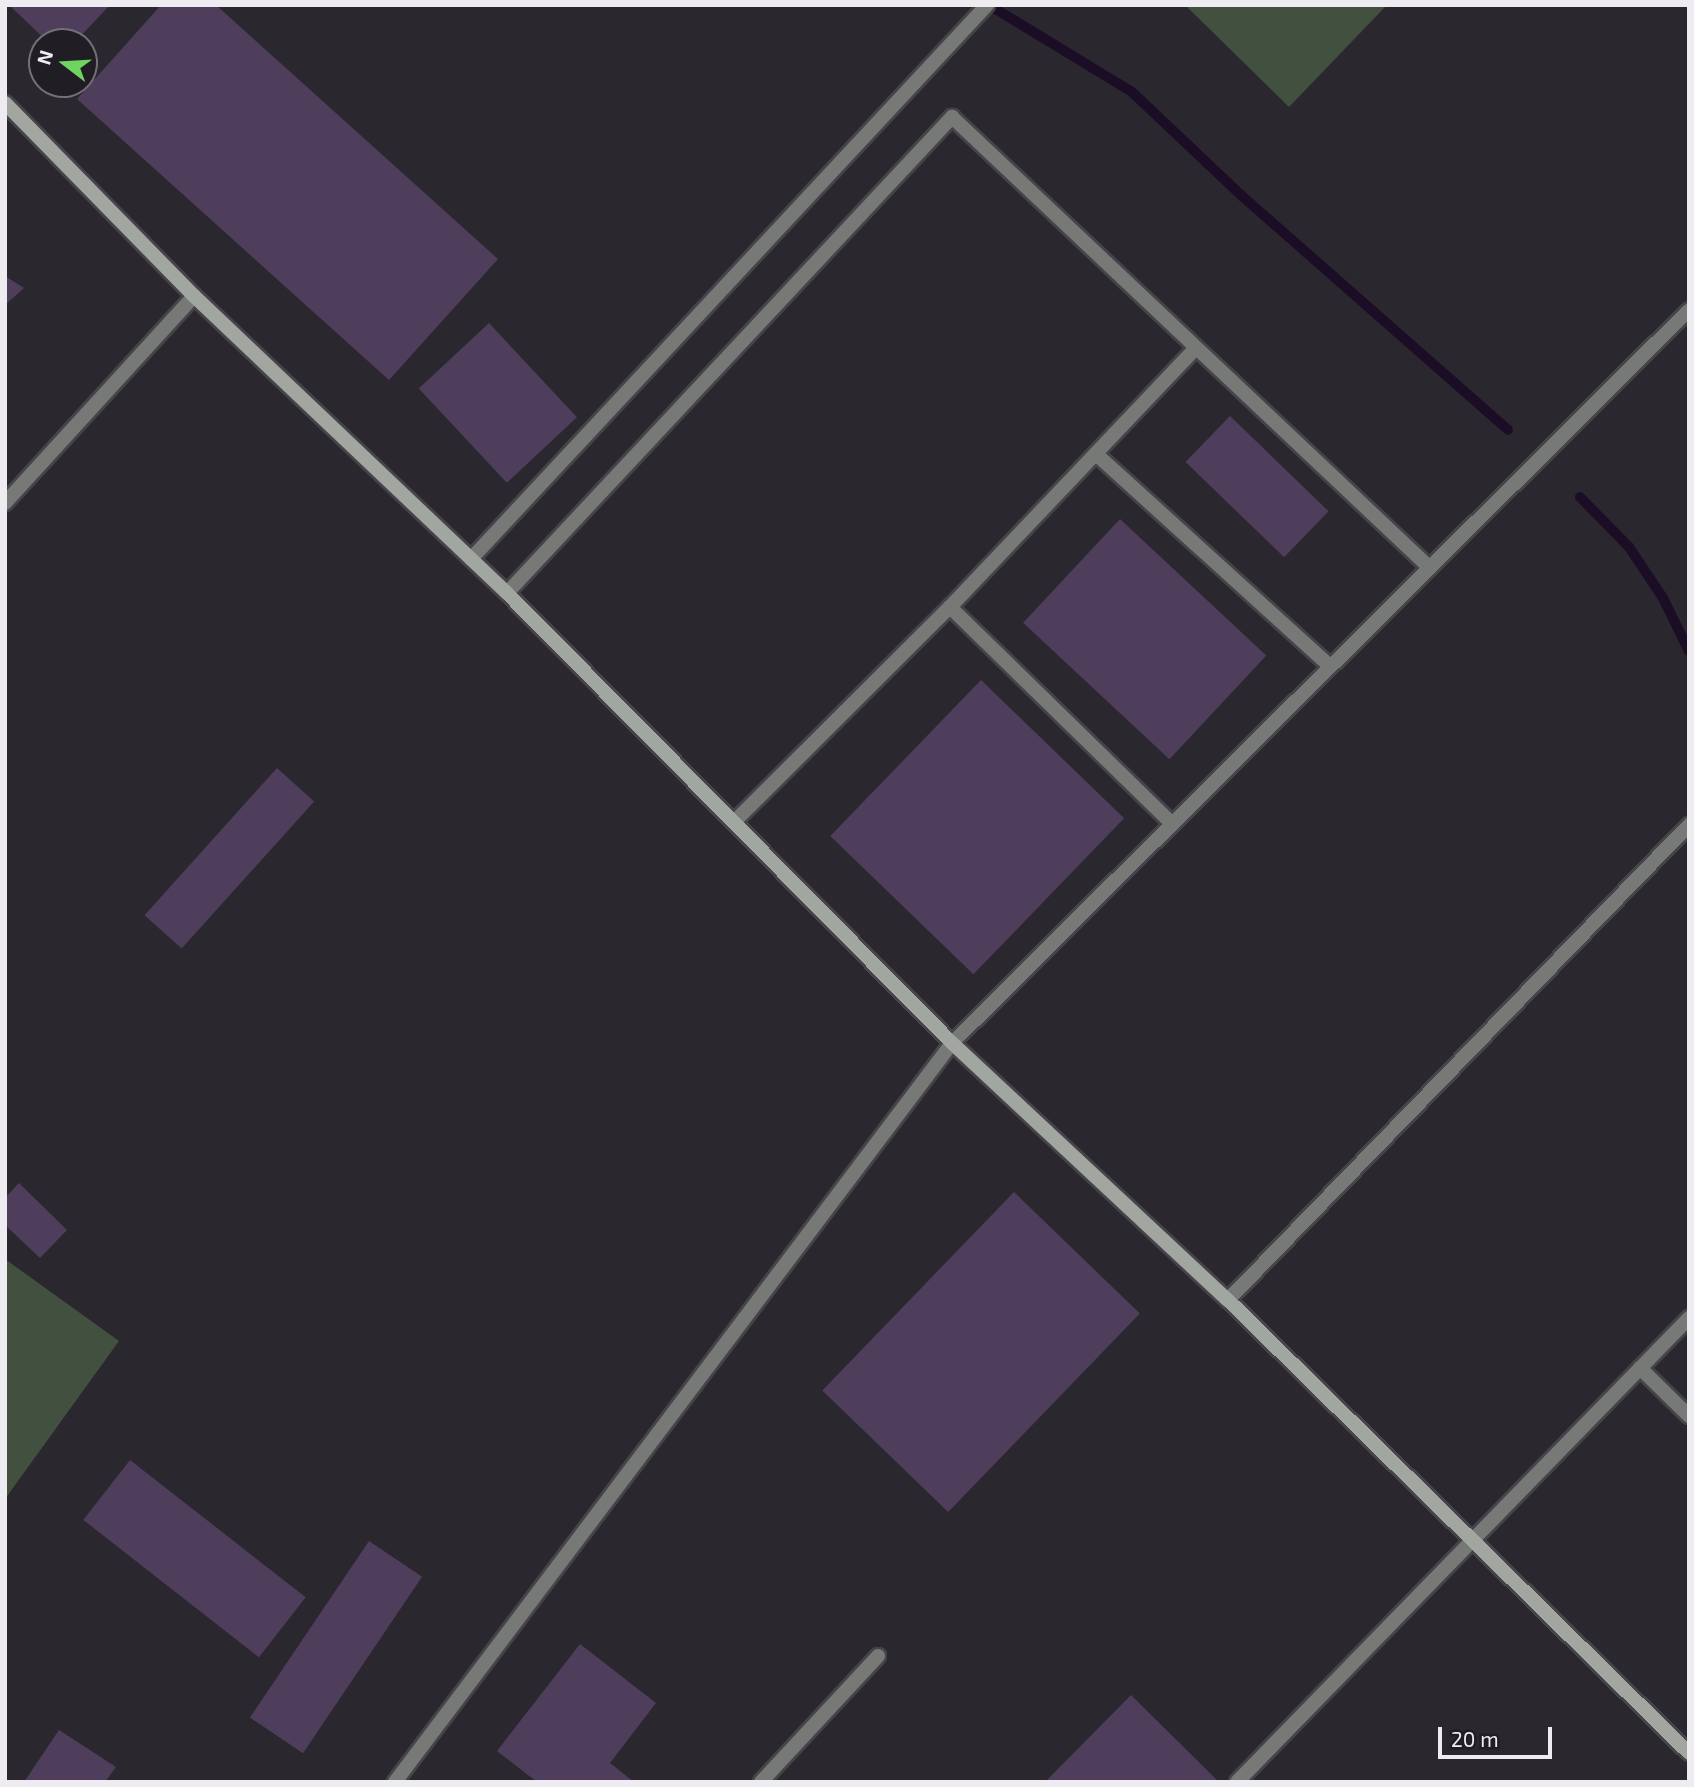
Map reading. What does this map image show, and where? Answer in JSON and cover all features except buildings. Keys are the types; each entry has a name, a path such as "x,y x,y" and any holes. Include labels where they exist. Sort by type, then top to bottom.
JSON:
{"street":[{"path":"471,559 942,59 987,5"},
{"path":"5,103 194,296 507,593 952,1043 1228,1300 1474,1538 1689,1752"},
{"path":"507,593 952,117 1430,568"},
{"path":"5,503 194,296"},
{"path":"395,1782 952,1043 1689,310"},
{"path":"735,821 950,607 1196,348"},
{"path":"1096,454 1330,666"},
{"path":"950,607 1172,824"},
{"path":"1228,1300 1689,825"},
{"path":"1237,1782 1689,1318"},
{"path":"1640,1368 1689,1416"},
{"path":"761,1782 878,1656"}],"green space":[{"path":"1185,5 1386,5 1386,6 1289,107"},
{"path":"5,1259 119,1341 5,1499"}],"waterway":[{"path":"989,5 1132,92 1242,196 1508,430"},
{"path":"1580,497 1629,547 1663,598 1689,651"}]}
